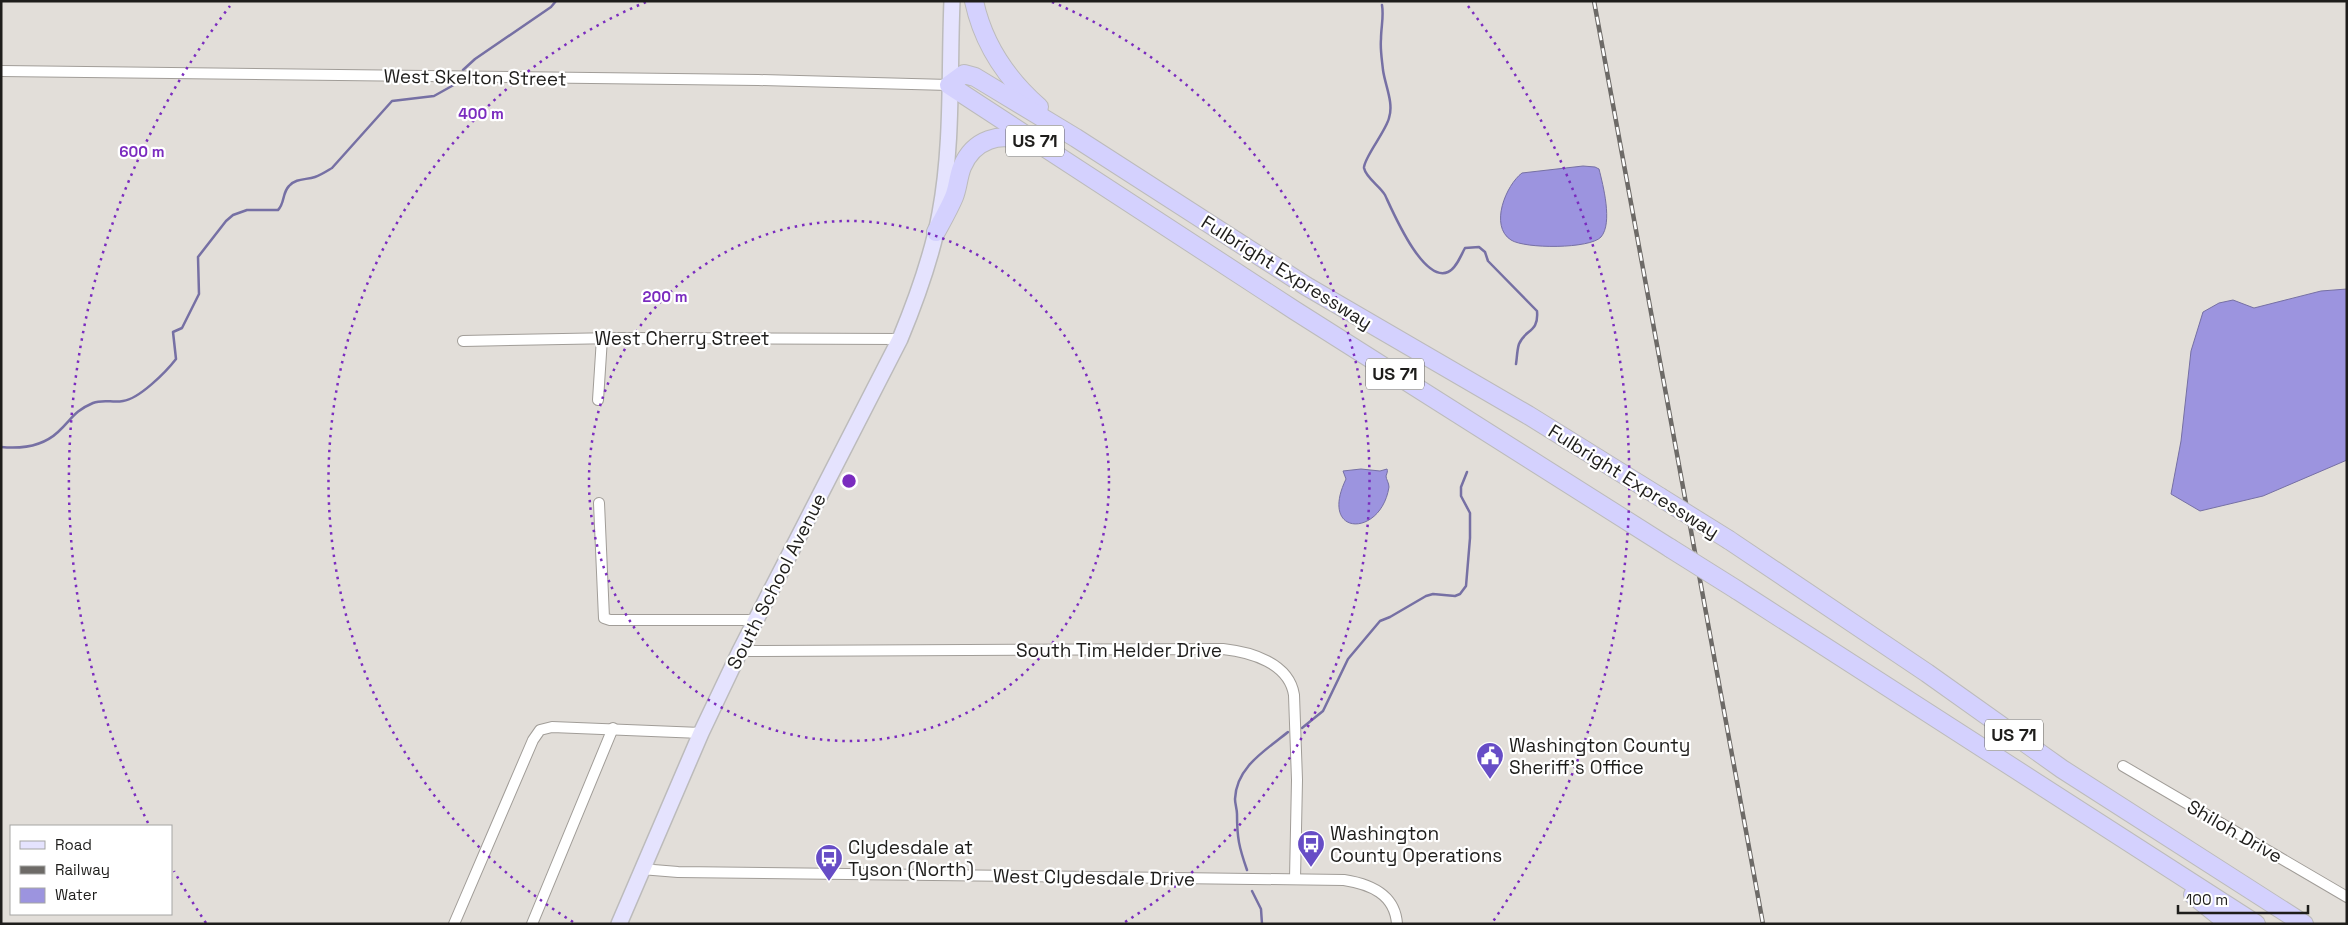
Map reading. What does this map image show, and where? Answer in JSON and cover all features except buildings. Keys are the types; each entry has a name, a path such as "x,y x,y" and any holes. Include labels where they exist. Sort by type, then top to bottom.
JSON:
{"highway":[{"path":"974,1 989,44 1010,76 1027,97 1076,138"},
{"name":"Fulbright Expressway","path":"949,84 964,74 975,77 1076,138 1306,286 1528,415 1729,540 1927,673 2062,769 2304,924"},
{"name":"US 71","path":"949,84 1120,198"},
{"path":"936,232 951,205 966,160 976,147 997,137 1014,138 1024,142 1120,198"},
{"name":"Fulbright Expressway","path":"1120,198 1737,590 2256,924"},
{"path":"2124,839 2229,924"}],"main road":[{"name":"South School Avenue","path":"618,924 700,733 754,620 900,339 919,291 936,232 946,163 952,1"}],"street":[{"name":"West Skelton Street","path":"1,70 949,84"},
{"name":"West Cherry Street","path":"463,340 602,338 900,339"},
{"path":"598,400 602,338"},
{"path":"599,503 604,618 610,620 754,620"},
{"name":"South Tim Helder Drive","path":"740,651 1223,649 1259,658 1283,673 1293,688 1297,780 1295,879"},
{"path":"454,924 533,740 540,730 552,727 613,728 700,733"},
{"path":"532,924 613,728"},
{"name":"Shiloh Drive","path":"2123,766 2347,897"},
{"name":"West Clydesdale Drive","path":"641,869 697,872 1344,880 1364,883 1379,891 1391,902 1397,924"}],"water":[{"path":"1583,166 1599,169 1605,194 1607,214 1605,231 1601,237 1584,244 1543,246 1518,243 1504,234 1501,225 1502,206 1510,187 1522,173"},
{"path":"2347,289 2347,460 2263,496 2200,511 2171,494 2181,441 2191,351 2203,312 2219,303 2233,300 2254,308 2321,291"},
{"path":"1361,469 1380,471 1387,469 1386,477 1389,487 1384,504 1375,515 1364,522 1354,524 1345,520 1340,512 1339,498 1346,479 1343,471"}],"waterway":[{"path":"463,70 475,59 551,7 556,1"},
{"path":"1382,5 1381,51 1390,100 1390,112 1387,124 1365,164 1365,172 1385,195 1410,244 1429,267 1438,273 1448,272 1456,265 1465,248 1479,247 1485,252 1488,261 1537,311 1534,327 1519,344 1516,364"},
{"path":"1,447 24,447 46,441 58,432 77,412 87,406 100,401 123,401 144,390 166,371 176,359 173,332 182,328 199,294 198,257 226,221 233,215 247,210 278,210 282,204 285,192 292,183 312,178 332,168 392,101 434,96 459,82"},
{"path":"1302,728 1323,711 1348,659 1380,621 1426,596 1433,594 1455,596 1460,594 1466,586 1470,513 1461,496 1461,487 1467,472"},
{"path":"1247,870 1238,836 1235,799 1237,788 1246,768 1288,732"},
{"path":"1252,891 1261,909 1262,924"}],"railway":[{"path":"1594,1 1763,924"}],"place":[{"name":"Washington County Sheriff's Office","path":"1490,780"},
{"name":"Washington County Operations","path":"1311,868"},
{"name":"Clydesdale at Tyson (North)","path":"829,882"}]}
